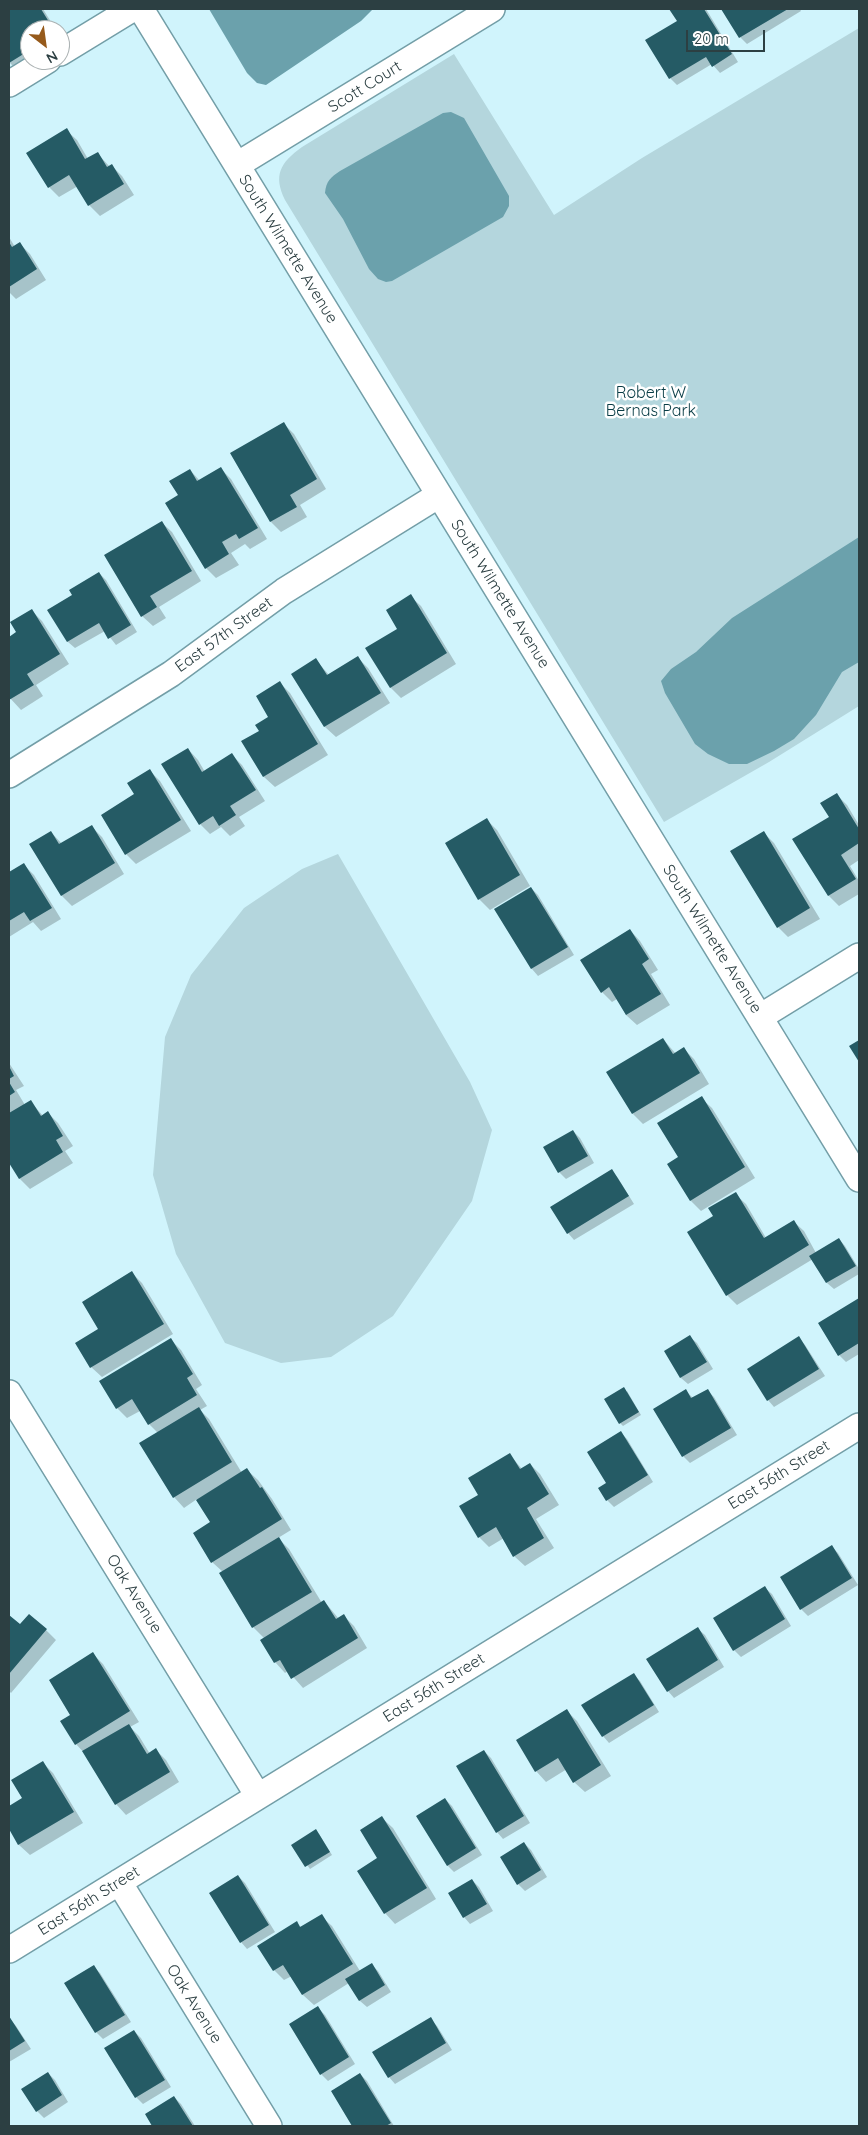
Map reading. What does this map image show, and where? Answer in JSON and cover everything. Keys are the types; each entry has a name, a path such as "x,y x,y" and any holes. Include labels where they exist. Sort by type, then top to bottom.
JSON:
{"street":[{"path":"70,47 132,9"},
{"name":"South Wilmette Avenue","path":"141,9 859,1179"},
{"name":"Scott Court","path":"238,165 492,9"},
{"path":"9,84 32,70"},
{"name":"East 57th Street","path":"9,775 171,674 284,592 440,495"},
{"path":"760,1017 859,956"},
{"name":"Oak Avenue","path":"9,1393 258,1796"},
{"name":"East 56th Street","path":"9,1950 859,1426"},
{"name":"Oak Avenue","path":"119,1882 269,2126"}],"green space":[{"name":"Robert W Bernas Park","path":"859,28 859,706 769,762 664,822 285,200 281,191 279,176 284,164 302,147 454,54 554,215 642,158"},
{"path":"338,854 470,1082 492,1130 472,1201 393,1316 331,1357 281,1363 225,1343 176,1254 153,1175 165,1037 191,975 244,908 302,869"}],"shaded area":[{"path":"209,9 373,9 361,21 266,85 257,83 247,73"},
{"path":"451,112 464,118 509,196 509,206 503,217 392,281 386,282 378,279 369,269 343,219 325,193 326,185 340,171 443,113"},
{"path":"859,537 859,662 842,672 816,715 794,739 747,764 729,764 708,754 695,744 665,693 661,681 671,669 696,652 732,618"}],"building":[{"path":"9,9 41,9 48,20 20,20 20,56 9,63"},
{"path":"669,9 704,9 732,54 712,67 706,57 669,79 645,40 677,21"},
{"path":"721,9 788,9 739,38"},
{"path":"67,128 85,159 98,152 107,167 112,164 124,184 88,206 69,175 48,188 26,153"},
{"path":"9,242 12,247 20,242 37,269 9,287"},
{"path":"284,422 317,479 290,495 297,507 270,522 230,453"},
{"path":"221,467 258,528 239,539 236,534 222,542 229,554 205,569 165,503 178,495 169,481 190,469 197,481"},
{"path":"162,521 192,571 150,596 157,607 141,617 104,555"},
{"path":"99,572 131,625 108,639 99,623 67,642 47,610 72,595 69,590"},
{"path":"411,594 447,653 390,688 365,648 397,629 386,610"},
{"path":"32,609 60,654 27,674 34,685 9,700 9,637 16,632 10,622"},
{"path":"358,656 381,693 324,727 291,674 316,658 327,675"},
{"path":"280,681 318,744 263,777 241,741 259,731 255,725 268,717 256,696"},
{"path":"188,748 202,772 232,753 256,790 230,806 236,815 219,826 213,816 199,825 161,764"},
{"path":"150,769 181,820 125,855 101,815 134,794 127,783"},
{"path":"837,793 859,829 859,843 841,855 856,879 828,896 792,839 829,817 820,803"},
{"path":"487,818 520,875 478,900 445,843"},
{"path":"92,825 115,863 61,896 29,844 51,831 59,844"},
{"path":"764,831 810,908 777,928 730,851"},
{"path":"24,863 52,908 30,921 24,912 9,921 9,872"},
{"path":"531,887 568,947 531,969 494,909"},
{"path":"630,929 649,959 642,964 661,994 626,1015 609,987 601,993 580,960"},
{"path":"663,1038 673,1054 684,1047 700,1073 632,1114 606,1072"},
{"path":"859,1040 859,1062 849,1046"},
{"path":"9,1066 14,1076 9,1079"},
{"path":"9,1082 15,1092 9,1096"},
{"path":"702,1096 745,1167 690,1201 667,1164 678,1157 657,1123"},
{"path":"31,1100 41,1116 48,1111 63,1136 56,1140 63,1152 19,1179 9,1163 9,1113"},
{"path":"573,1130 588,1156 558,1173 543,1147"},
{"path":"612,1169 629,1196 567,1234 550,1207"},
{"path":"736,1192 764,1238 794,1220 809,1245 726,1296 687,1232 713,1216 708,1208"},
{"path":"839,1238 856,1266 826,1283 809,1256"},
{"path":"132,1271 164,1324 90,1368 75,1343 98,1329 82,1302"},
{"path":"859,1298 859,1343 838,1356 818,1323"},
{"path":"690,1335 707,1362 680,1378 664,1351"},
{"path":"799,1336 819,1369 767,1401 747,1369"},
{"path":"171,1338 193,1374 187,1378 197,1395 148,1425 132,1399 116,1409 99,1381"},
{"path":"624,1387 639,1412 619,1424 604,1399"},
{"path":"686,1389 691,1398 708,1389 731,1428 682,1457 653,1409"},
{"path":"199,1407 232,1462 173,1498 139,1443"},
{"path":"621,1431 648,1475 606,1501 598,1488 606,1483 587,1452"},
{"path":"510,1453 520,1469 530,1463 549,1494 527,1508 544,1538 513,1557 496,1527 478,1538 459,1506 478,1495 468,1478"},
{"path":"247,1468 260,1488 262,1487 282,1519 211,1563 193,1533 210,1522 196,1500"},
{"path":"279,1537 312,1592 252,1628 219,1573"},
{"path":"832,1545 852,1578 800,1610 780,1577"},
{"path":"765,1586 785,1619 733,1651 713,1618"},
{"path":"324,1600 336,1619 344,1614 358,1638 291,1679 280,1660 274,1663 260,1640"},
{"path":"29,1614 47,1629 9,1674 9,1615 20,1624"},
{"path":"698,1627 718,1660 667,1692 646,1659"},
{"path":"93,1652 130,1711 75,1745 60,1721 70,1715 49,1680"},
{"path":"634,1673 654,1705 602,1737 581,1705"},
{"path":"567,1709 601,1765 573,1783 558,1758 535,1772 516,1740"},
{"path":"129,1724 147,1754 156,1748 170,1772 115,1805 82,1751"},
{"path":"484,1750 524,1816 496,1833 456,1766"},
{"path":"43,1761 74,1812 18,1845 9,1829 9,1806 22,1798 11,1780"},
{"path":"445,1798 476,1848 447,1866 416,1816"},
{"path":"382,1816 427,1888 384,1914 357,1871 377,1858 360,1830"},
{"path":"316,1829 330,1852 305,1867 291,1845"},
{"path":"524,1842 541,1870 517,1885 500,1857"},
{"path":"238,1875 269,1925 240,1943 209,1893"},
{"path":"472,1879 487,1904 463,1918 448,1893"},
{"path":"322,1914 353,1964 302,1995 283,1965 273,1971 257,1946 297,1921 300,1927"},
{"path":"372,1963 385,1985 359,2001 345,1979"},
{"path":"94,1965 125,2015 95,2033 64,1983"},
{"path":"318,2006 349,2057 320,2075 289,2024"},
{"path":"9,2016 25,2041 9,2051"},
{"path":"431,2017 446,2043 388,2078 372,2052"},
{"path":"134,2030 165,2080 135,2098 104,2048"},
{"path":"48,2072 62,2095 36,2112 21,2089"},
{"path":"360,2073 391,2123 386,2126 352,2126 331,2091"},
{"path":"174,2096 193,2126 152,2126 145,2114"}]}
